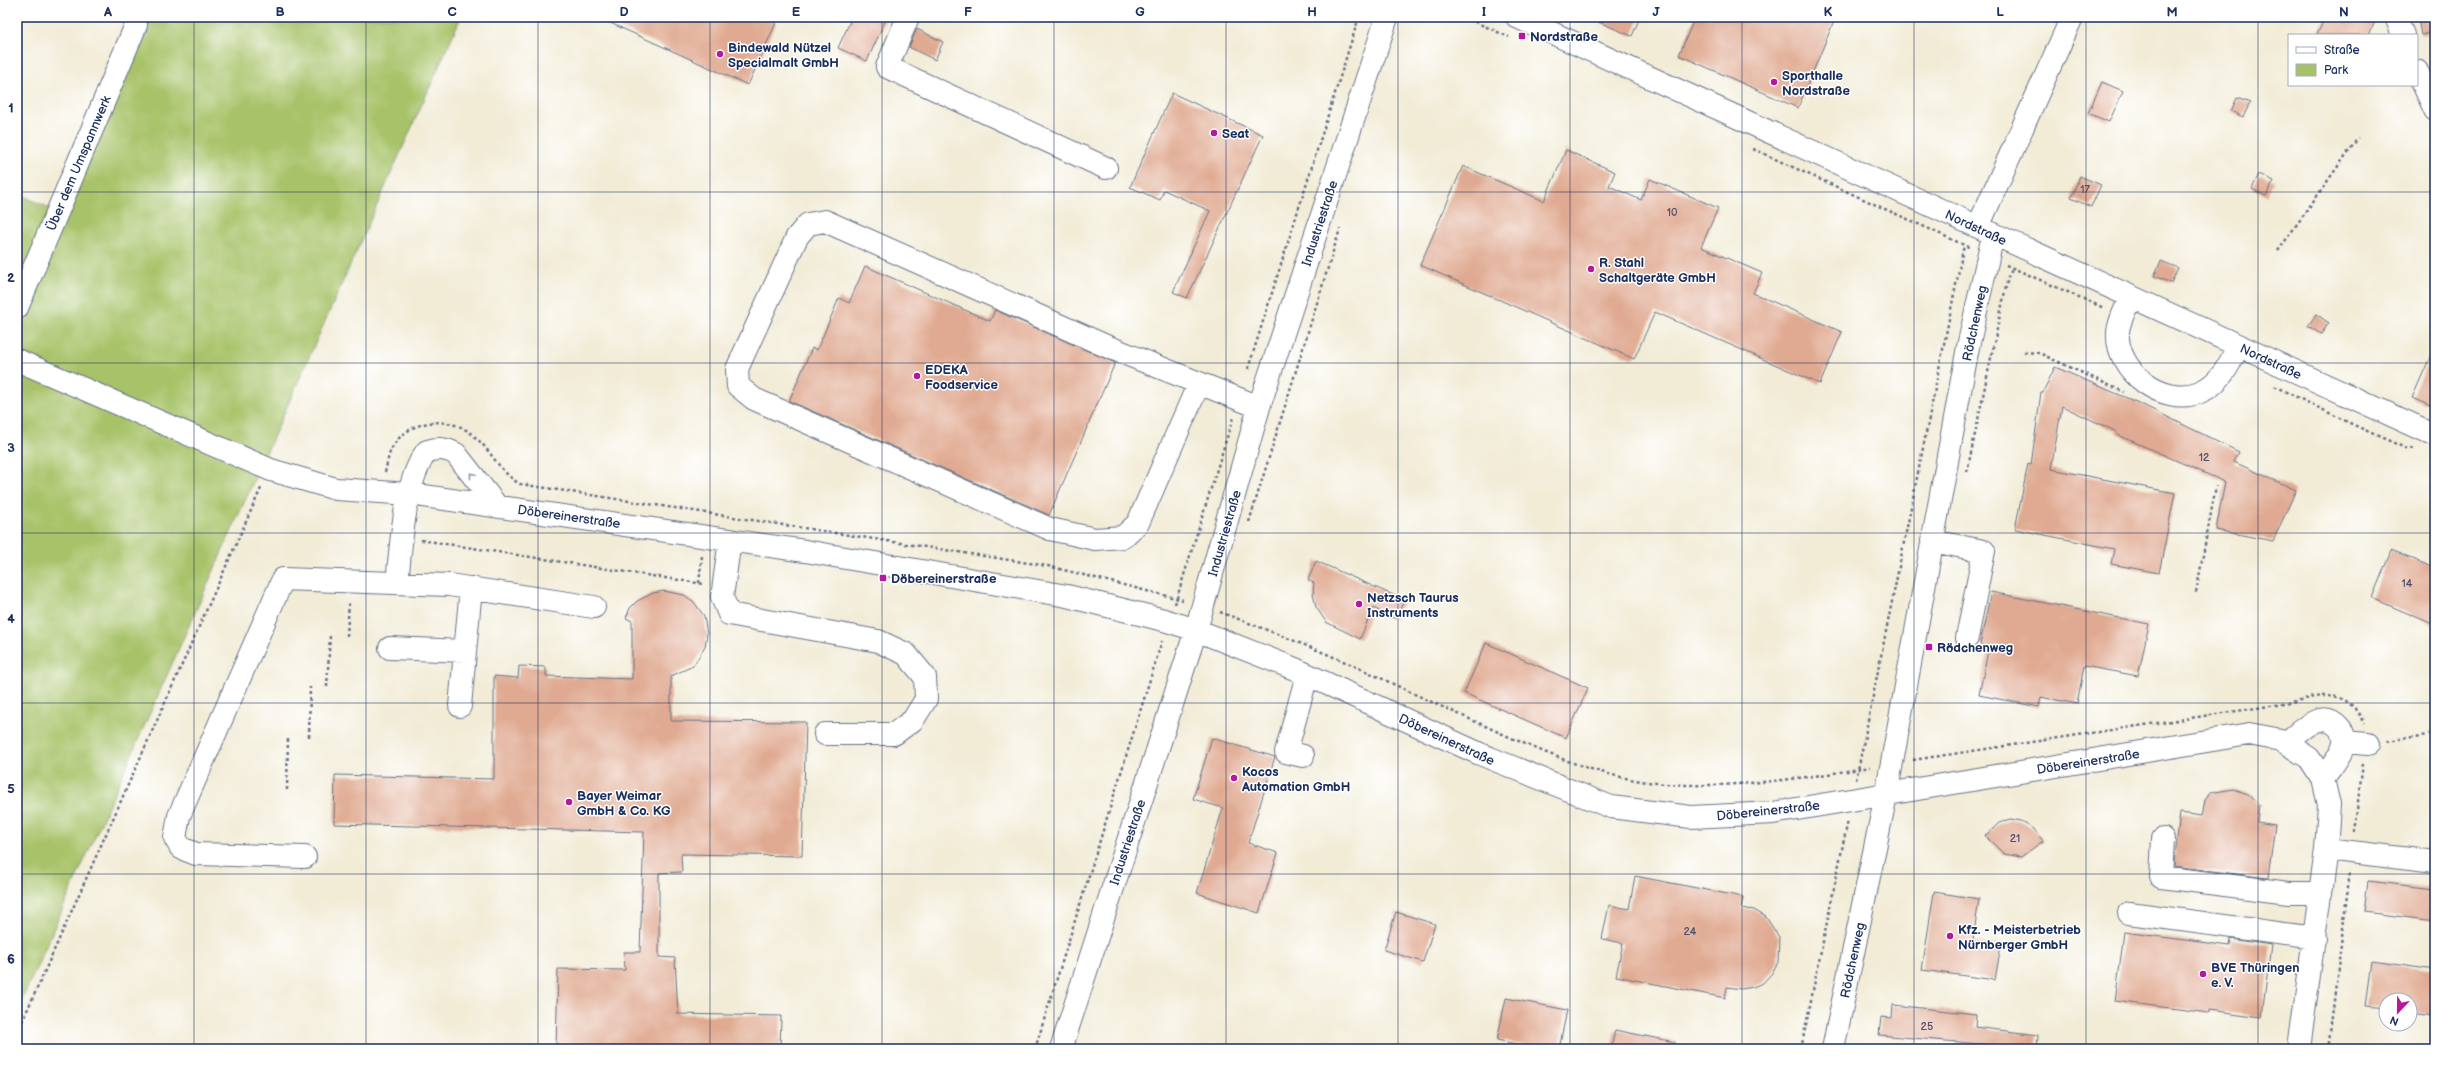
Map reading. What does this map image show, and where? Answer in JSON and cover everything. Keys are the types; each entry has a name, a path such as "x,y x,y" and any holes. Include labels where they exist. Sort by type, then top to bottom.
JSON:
{"street":[{"name":"Über dem Umspannwerk","path":"17,308 136,25 134,17"},
{"path":"908,17 887,66 1106,168"},
{"name":"Industriestraße","path":"1061,1049 1196,630 1259,407 1386,17"},
{"name":"Nordstraße","path":"1517,17 1986,231 2126,307 2238,346 2435,436"},
{"name":"Rödchenweg","path":"1833,1049 1886,795 1968,347 1989,256 1986,231 2072,17"},
{"path":"2418,73 2435,110"},
{"path":"1199,383 1138,523 1123,537 1095,539 1050,530 754,399 738,386 737,369 797,237 808,224 825,221 1106,346 1239,398 1259,407"},
{"path":"2126,307 2118,331 2120,349 2126,362 2139,378 2164,392 2179,395 2202,391 2221,377 2238,346"},
{"name":"Döbereinerstraße","path":"17,360 271,470 336,489 410,494 496,505 730,540 1067,596 1168,622 1196,630 1307,675 1480,754 1611,807 1691,817 1773,813 2249,734 2280,740 2309,758 2323,779 2328,805 2326,849 2321,893 2299,1049"},
{"path":"397,583 402,537 410,494 419,461 427,451 439,448 450,450 456,454 496,505"},
{"path":"730,540 722,597 729,614 878,641 906,654 925,677 926,699 913,720 894,734 825,734"},
{"path":"1932,541 1984,552 1967,638"},
{"path":"305,857 196,854 181,848 175,838 179,816 283,579 449,585 594,607"},
{"path":"460,706 471,588"},
{"path":"390,648 465,651"},
{"path":"1303,756 1286,752 1307,675"},
{"path":"2286,743 2312,722 2326,720 2338,726 2342,732 2344,742 2342,752 2323,779"},
{"path":"2344,742 2368,744"},
{"path":"2163,839 2161,877 2289,893 2321,893"},
{"path":"2326,849 2435,862"},
{"path":"2129,913 2315,938"}],"path":[{"path":"1035,1049 1359,17"},
{"path":"1464,17 1513,39"},
{"path":"2278,251 2358,138"},
{"path":"1750,147 1989,256 2126,307"},
{"path":"1801,1049 1964,245"},
{"path":"2024,352 2039,353 2130,395"},
{"path":"2272,385 2405,448 2419,450"},
{"path":"380,492 392,448 405,434 423,423 446,422 461,427 473,434 508,477 520,484 1048,566 1203,605 1330,656 1537,749 1590,770 1642,781 1680,785 1731,784 1858,769 2283,704 2324,694 2346,701 2354,708 2366,727 2368,744 2361,773 2328,1049"},
{"path":"17,1034 271,470"},
{"path":"2196,593 2216,486"},
{"path":"699,583 704,536"},
{"path":"402,537 723,587"},
{"path":"347,636 350,581"},
{"path":"327,687 330,636"},
{"path":"309,737 310,687"},
{"path":"2368,744 2435,734"},
{"path":"288,737 288,790"}],"green space":[{"path":"150,17 461,17 17,1011 17,823 19,818 17,817 17,193 62,214"}],"building":[{"name":"Bindewald Nützel Specialmalt GmbH","path":"597,17 763,17 776,23 748,85"},
{"path":"852,17 887,17 867,61 838,48"},
{"path":"1587,17 1640,17 1632,36"},
{"name":"Sporthalle Nordstraße","path":"1695,17 1825,17 1834,21 1798,108 1679,55"},
{"path":"2325,17 2377,17 2369,34 2317,34"},
{"path":"2435,17 2435,32 2421,35 2418,19"},
{"path":"917,29 943,42 935,60 909,47"},
{"path":"2102,82 2123,91 2109,122 2088,113"},
{"path":"1172,93 1263,135 1187,298 1173,292 1210,211 1164,190 1160,200 1130,187"},
{"path":"2237,98 2250,103 2243,117 2231,111"},
{"name":"R. Stahl Schaltgeräte GmbH","path":"1566,150 1615,172 1609,186 1641,200 1650,179 1718,208 1701,247 1762,273 1753,293 1842,332 1820,384 1655,312 1634,359 1420,265 1463,166 1544,201"},
{"path":"2259,174 2274,181 2266,196 2252,189"},
{"path":"2080,176 2101,185 2091,207 2071,198"},
{"path":"2161,261 2178,268 2171,283 2154,276"},
{"name":"EDEKA Foodservice","path":"865,266 990,321 995,310 1115,363 1049,515 789,401 812,348 817,350 839,298 849,303"},
{"path":"2316,314 2329,323 2321,334 2308,326"},
{"path":"2435,346 2435,408 2412,398"},
{"path":"2055,367 2143,405 2239,452 2234,462 2296,490 2273,541 2216,530 2225,482 2116,434 2117,432 2062,406 2051,469 2175,493 2159,573 2111,564 2114,549 2015,529 2028,464 2031,465 2041,392 2043,392"},
{"path":"2391,551 2435,568 2435,625 2372,598"},
{"name":"Netzsch Taurus Instruments","path":"1316,561 1404,600 1396,619 1373,608 1360,639 1326,622 1316,607 1313,594 1314,583 1308,580"},
{"name":"Bayer Weimar GmbH & Co. KG","path":"664,591 684,595 694,602 704,616 707,634 705,647 693,666 671,676 671,721 806,722 802,856 681,854 682,872 659,873 659,957 675,958 678,1014 781,1016 780,1049 556,1049 558,969 625,970 624,952 640,952 644,832 334,824 335,775 494,779 494,676 518,678 519,666 546,667 546,676 632,679 632,621 626,618 630,608 637,601 653,593"},
{"path":"1991,592 2149,624 2138,676 2084,666 2077,704 2041,697 2039,707 1979,695 1989,646 1980,644"},
{"path":"1486,643 1588,688 1566,738 1464,693"},
{"path":"1212,738 1275,757 1248,843 1278,853 1259,913 1197,893 1223,808 1193,799"},
{"path":"2233,789 2248,794 2259,804 2257,822 2275,825 2268,878 2174,866 2180,813 2202,816 2205,799 2210,793"},
{"path":"2011,819 2020,821 2034,829 2043,841 2021,857 2004,854 1985,836 1999,823"},
{"path":"1635,876 1743,897 1741,908 1754,910 1766,917 1779,937 1778,962 1772,973 1763,983 1753,987 1741,989 1727,987 1725,998 1616,976 1623,943 1602,939 1609,905 1629,909"},
{"path":"2368,881 2435,889 2435,921 2364,912"},
{"name":"Kfz. - Meisterbetrieb Nürnberger GmbH","path":"1934,892 1979,899 1973,941 2001,945 1995,980 1922,970"},
{"path":"1396,912 1435,924 1423,962 1384,950"},
{"path":"2124,932 2230,946 2231,939 2271,945 2262,1017 2209,1010 2209,1013 2115,1001"},
{"path":"2372,961 2435,970 2435,1015 2418,1013 2418,992 2378,992 2378,1007 2366,1006"},
{"path":"1506,998 1567,1010 1559,1049 1540,1049 1497,1040"},
{"path":"1893,1005 1976,1014 1975,1027 2038,1035 2037,1049 1879,1035 1881,1017 1892,1018"},
{"path":"1615,1030 1675,1042 1675,1049 1611,1049"}],"place":[{"name":"Nordstraße","path":"1522,36"},
{"name":"Bindewald Nützel Specialmalt GmbH","path":"720,54"},
{"name":"Sporthalle Nordstraße","path":"1774,82"},
{"name":"Seat","path":"1214,133"},
{"name":"R. Stahl Schaltgeräte GmbH","path":"1591,269"},
{"name":"EDEKA Foodservice","path":"917,376"},
{"name":"Döbereinerstraße","path":"883,578"},
{"name":"Netzsch Taurus Instruments","path":"1359,604"},
{"name":"Rödchenweg","path":"1929,647"},
{"name":"Kocos Automation GmbH","path":"1234,778"},
{"name":"Bayer Weimar GmbH & Co. KG","path":"569,802"},
{"name":"Kfz. - Meisterbetrieb Nürnberger GmbH","path":"1950,936"},
{"name":"BVE Thüringen e. V.","path":"2203,974"}]}
